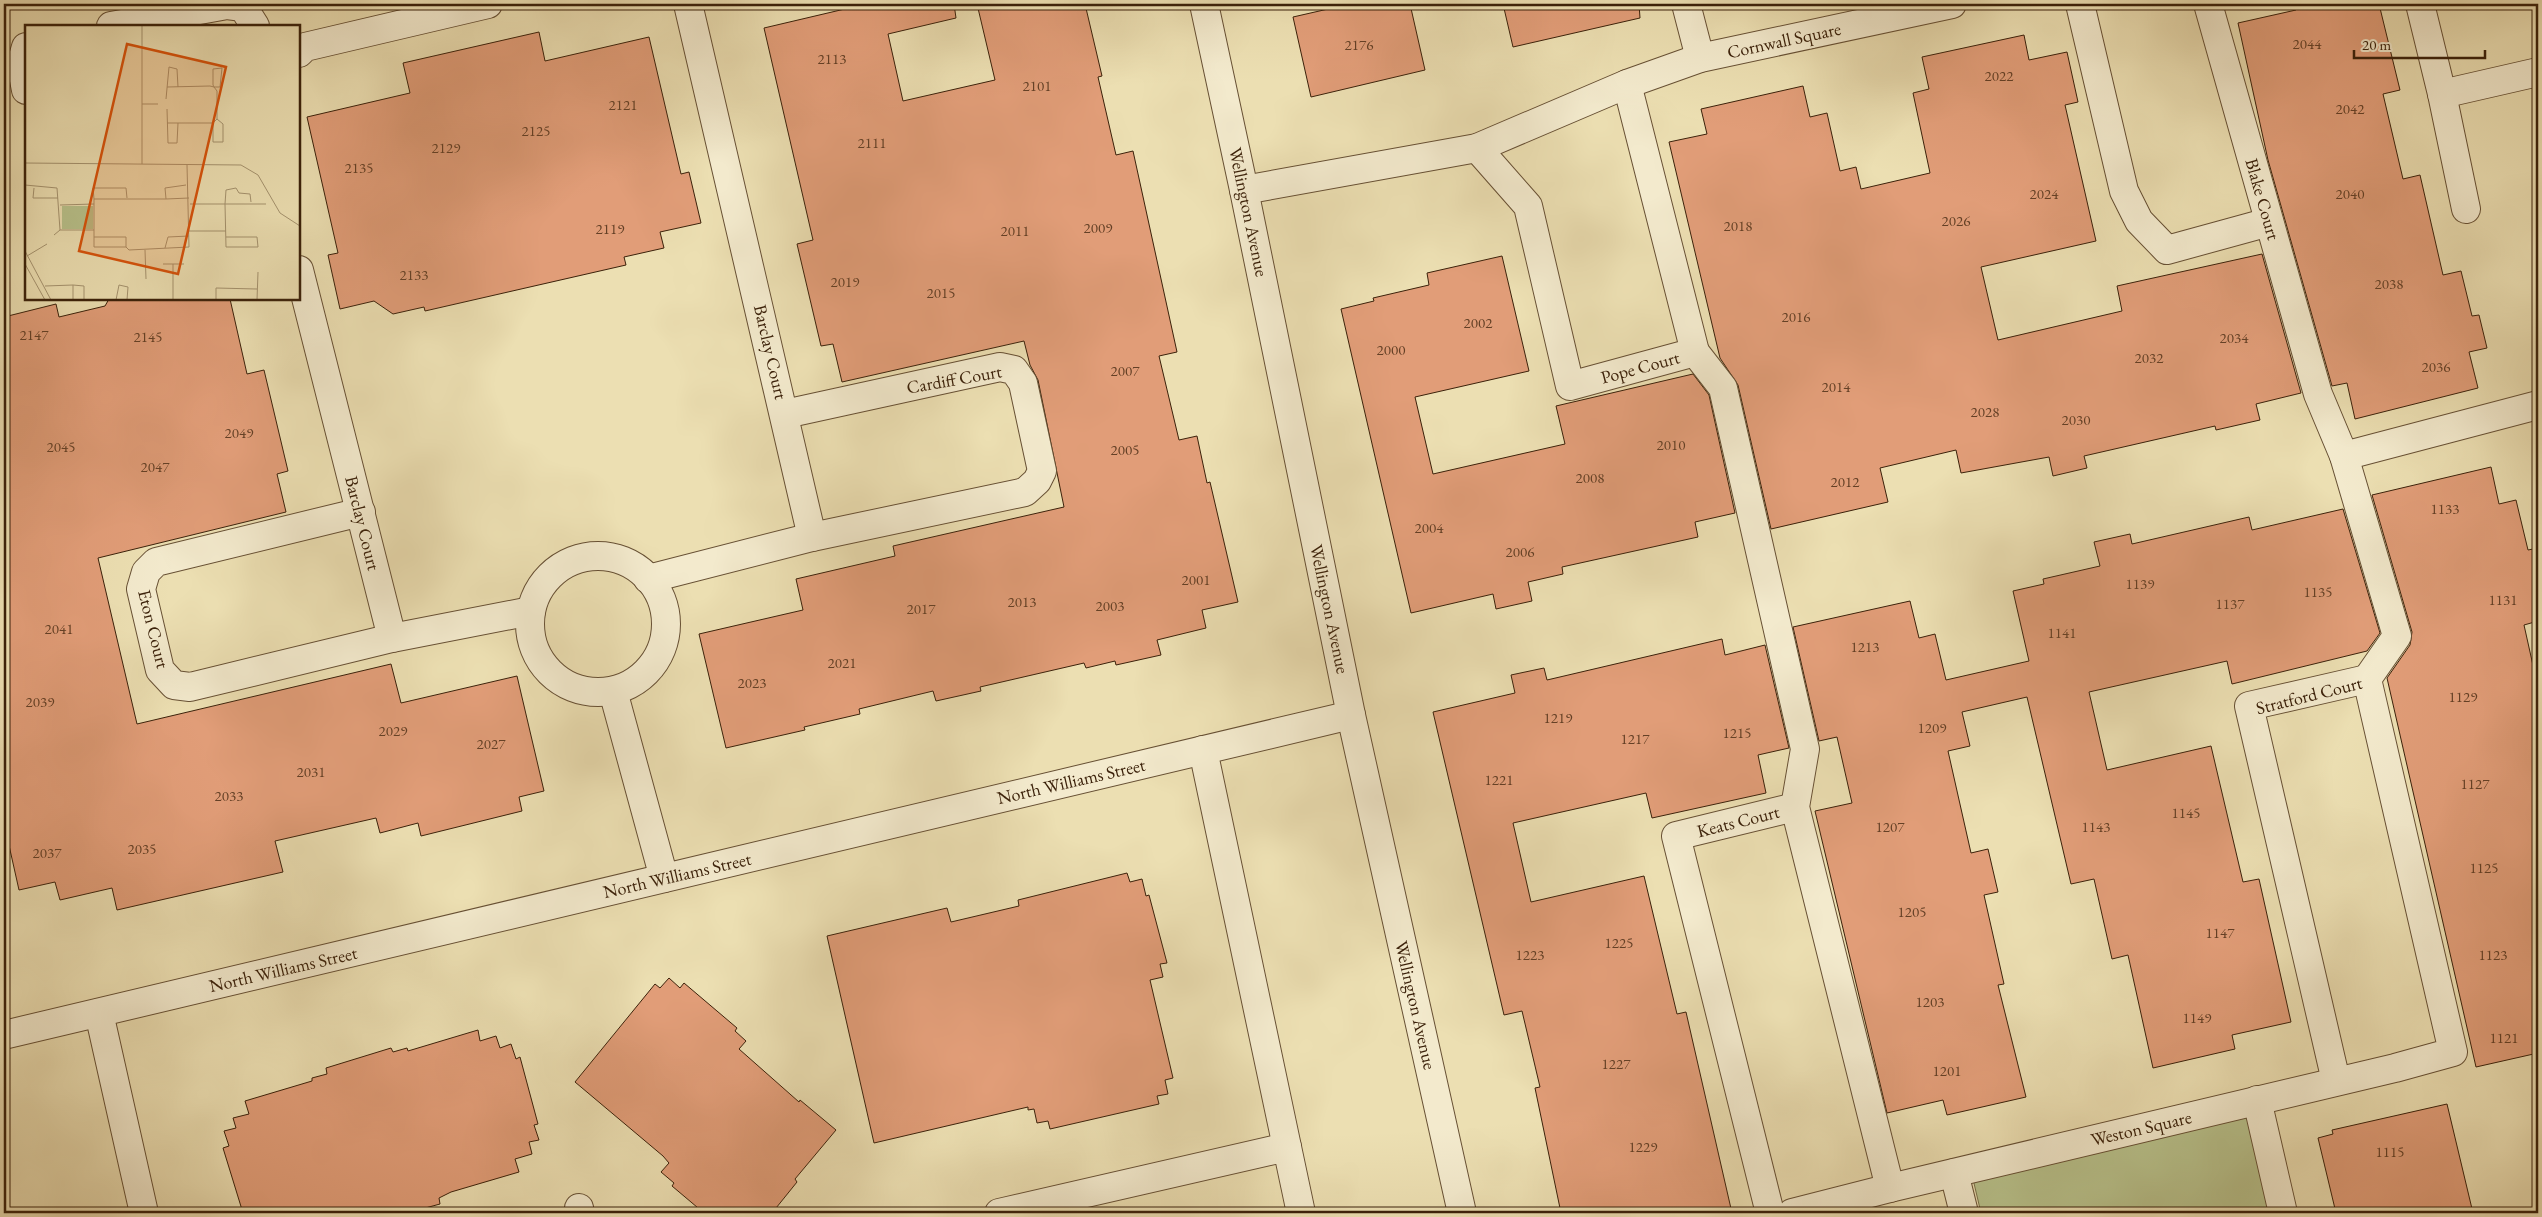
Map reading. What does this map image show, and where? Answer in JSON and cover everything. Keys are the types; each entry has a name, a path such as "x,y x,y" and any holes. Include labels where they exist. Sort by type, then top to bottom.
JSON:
{"street":[{"path":"300,52 304,47 488,4"},
{"name":"Barclay Court","path":"690,4 812,537"},
{"name":"Wellington Avenue","path":"1204,4 1244,190 1351,715 1462,1213"},
{"path":"1244,190 1477,148 1627,84 1700,58 1686,4"},
{"name":"Cornwall Square","path":"1700,58 1952,4"},
{"path":"2080,4 2124,190 2139,221 2167,250 2269,222"},
{"name":"Blake Court","path":"2208,4 2318,394 2344,456 2398,636 2367,679"},
{"path":"2420,4 2442,94 2466,209"},
{"path":"117,25 227,5 243,6 254,25"},
{"path":"25,49 23,50 21,64 25,85"},
{"path":"2442,94 2538,72"},
{"name":"Pope Court","path":"1477,148 1528,206 1570,386 1695,352 1627,84"},
{"name":"Barclay Court","path":"300,274 392,638"},
{"path":"1695,352 1723,388 1805,748 1795,806"},
{"name":"Cardiff Court","path":"785,414 1000,367 1014,370 1023,383 1042,471 1037,481 1025,492 812,537"},
{"path":"2344,456 2538,406"},
{"name":"Eton Court","path":"361,512 156,562 146,572 141,589 160,670 174,685 190,687 392,638"},
{"path":"648,578 812,537"},
{"path":"594,555 617,558 638,567 648,578 664,604 667,626 662,648 651,668 634,682 613,691 591,692 569,686 551,673 538,655 530,633 531,611 539,590 554,572 572,560 594,555"},
{"path":"392,638 531,611"},
{"name":"Stratford Court","path":"2256,1100 2395,1068 2453,1052 2367,679 2249,706 2336,1081"},
{"path":"613,691 664,878"},
{"name":"North Williams Street","path":"4,1035 1351,715"},
{"path":"1203,750 1301,1213"},
{"name":"Keats Court","path":"1770,1213 1676,836 1795,806 1890,1188"},
{"path":"99,1013 144,1213"},
{"path":"2256,1100 2283,1213"},
{"name":"Weston Square","path":"1954,1172 2256,1100"},
{"path":"999,1213 1286,1147"},
{"path":"1792,1213 1954,1172 1964,1213"}],"green space":[{"path":"2248,1114 2271,1213 1981,1213 1973,1179"}],"building":[{"path":"866,4 954,4 956,18 888,34 903,101 995,80 977,4 1085,4 1102,76 1098,77 1116,155 1133,151 1177,352 1159,356 1179,440 1197,436 1207,483 1210,482 1238,602 1202,610 1206,628 1157,640 1161,655 1116,665 1115,661 1086,668 1084,663 980,687 981,691 936,701 933,691 859,709 860,714 804,727 805,730 726,748 699,634 803,610 796,579 895,556 893,546 1064,507 1038,380 1030,365 1024,341 842,382 833,344 821,346 797,244 813,240 764,28"},
{"path":"1350,4 1410,4 1425,70 1311,97 1293,17"},
{"path":"1503,4 1639,4 1640,18 1513,47"},
{"path":"2295,4 2379,4 2400,90 2383,94 2403,179 2420,175 2443,275 2461,271 2472,316 2479,315 2487,348 2469,352 2478,388 2355,419 2347,383 2332,386 2268,160 2238,23 2296,10"},
{"path":"539,32 545,61 649,37 681,174 689,172 701,223 660,232 664,248 624,257 626,265 425,311 424,307 393,314 374,301 340,309 328,255 338,253 307,117 410,93 403,63"},
{"path":"2024,35 2029,60 2067,52 2078,102 2065,105 2096,241 1981,267 1998,340 2122,311 2117,286 2262,254 2301,393 2256,404 2260,420 2216,430 2215,426 2084,456 2087,468 2053,476 2049,457 1961,473 1956,450 1880,468 1888,502 1771,529 1738,385 1720,358 1669,142 1707,134 1701,109 1803,86 1810,117 1827,113 1840,171 1856,167 1861,189 1930,173 1913,93 1929,89 1922,57"},
{"path":"1502,256 1529,371 1415,397 1433,474 1565,444 1556,406 1693,374 1709,395 1735,513 1695,522 1698,537 1562,567 1563,574 1528,582 1532,601 1496,609 1493,594 1411,613 1341,309 1374,301 1373,298 1429,285 1427,273"},
{"path":"108,300 230,300 247,374 264,370 288,471 277,474 286,512 98,558 137,724 391,664 401,703 517,676 544,791 519,797 522,811 421,836 418,823 380,833 376,818 275,841 283,872 117,910 112,888 60,900 55,882 19,890 4,823 4,317 56,304 59,317 105,306"},
{"path":"2491,467 2499,504 2516,500 2528,550 2538,548 2538,621 2524,625 2538,688 2538,1053 2476,1067 2387,678 2410,645 2412,632 2372,495"},
{"path":"2343,509 2380,633 2367,651 2232,684 2227,661 2089,692 2107,770 2211,746 2243,882 2259,879 2291,1022 2232,1035 2235,1049 2153,1068 2128,955 2112,959 2094,879 2071,884 2027,697 1962,712 1970,746 1948,751 1971,853 1988,849 1998,892 1984,895 2004,984 1998,985 2026,1097 1947,1115 1943,1100 1887,1113 1815,811 1852,803 1837,737 1819,741 1793,627 1910,601 1919,638 1935,634 1946,680 2029,661 2013,591 2044,584 2043,579 2100,566 2094,542 2130,534 2132,544 2249,517 2252,530"},
{"path":"1722,639 1725,655 1765,645 1789,748 1758,755 1766,793 1652,818 1646,793 1513,823 1531,902 1644,876 1677,1014 1686,1012 1732,1213 1561,1213 1535,1088 1540,1087 1522,1011 1504,1015 1433,712 1515,693 1511,675 1544,668 1547,680"},
{"path":"1127,873 1130,882 1142,879 1146,896 1149,895 1167,963 1160,964 1163,977 1150,980 1173,1078 1165,1080 1168,1094 1157,1096 1159,1104 1050,1129 1048,1121 1037,1123 1034,1109 1028,1110 1028,1107 874,1143 827,936 947,908 951,922 1019,906 1018,900"},
{"path":"669,978 680,988 684,983 737,1028 735,1031 746,1041 739,1049 799,1102 800,1100 836,1130 795,1179 797,1182 772,1213 704,1213 672,1186 674,1183 661,1172 669,1163 663,1156 575,1082 655,984 660,988"},
{"path":"478,1030 480,1041 496,1036 500,1048 511,1044 516,1059 520,1057 538,1124 534,1125 539,1140 529,1142 532,1154 515,1159 519,1172 451,1192 439,1198 440,1204 407,1213 243,1213 223,1148 229,1146 224,1131 236,1128 233,1118 249,1114 245,1101 312,1081 312,1078 327,1074 326,1068 391,1048 393,1052 407,1048 408,1051"},
{"path":"2447,1104 2473,1213 2336,1213 2318,1138 2333,1134 2332,1130"}]}
